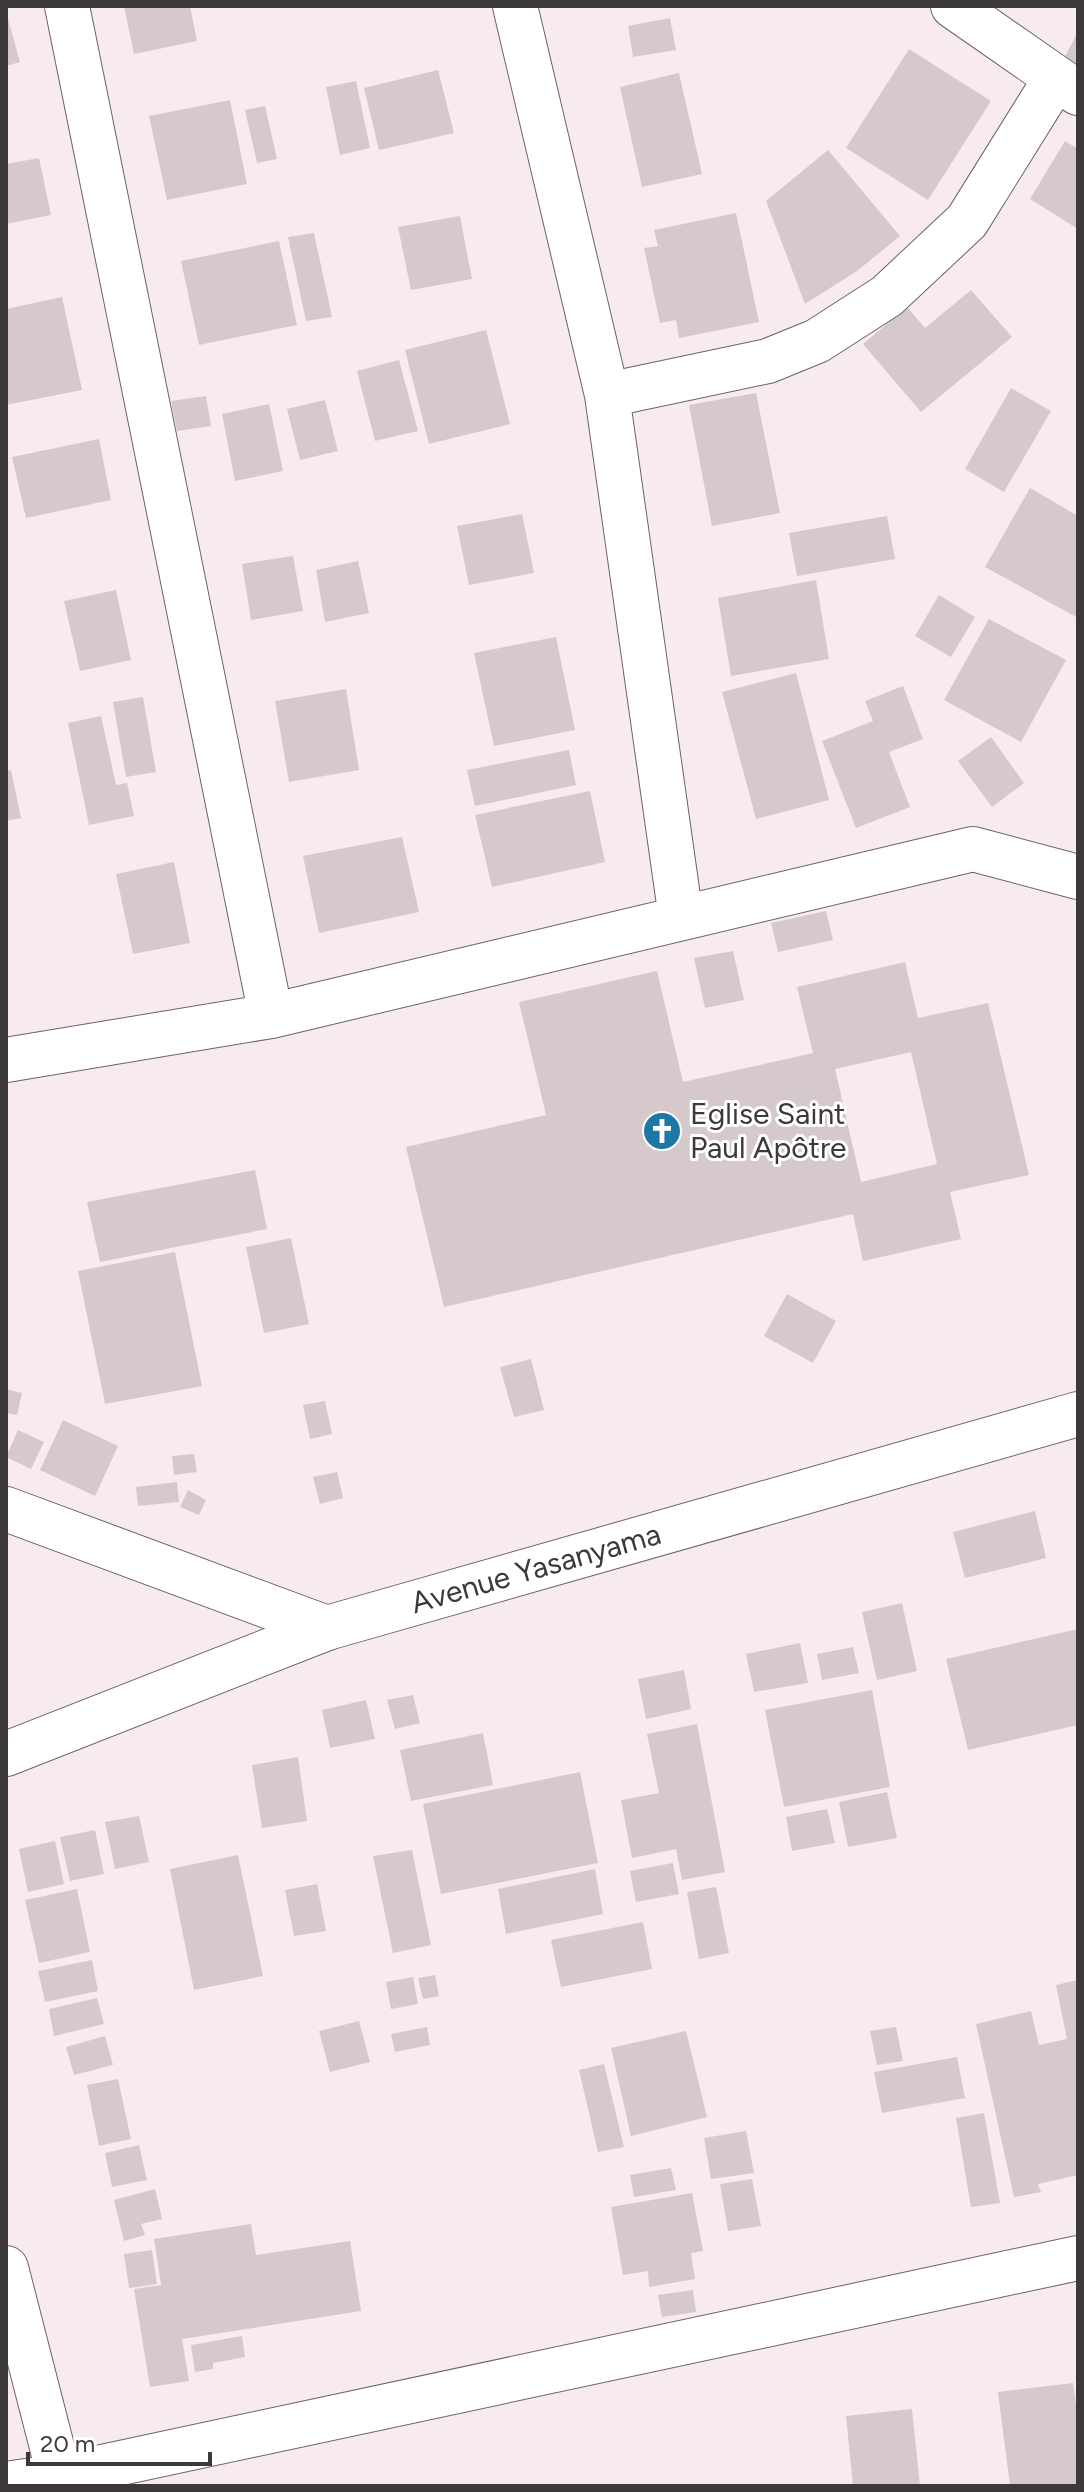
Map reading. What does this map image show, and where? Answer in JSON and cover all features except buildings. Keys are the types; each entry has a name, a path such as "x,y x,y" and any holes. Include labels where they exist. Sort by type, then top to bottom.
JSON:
{"street":[{"path":"67,6 271,1016"},
{"path":"515,6 607,395 681,918"},
{"path":"607,395 768,361 817,341 887,296 967,221 1067,85 953,6"},
{"path":"6,1060 271,1016 973,849 1078,877"},
{"name":"Avenue Yasanyama","path":"6,1754 327,1628 1078,1414"},
{"path":"6,1509 327,1628"},
{"path":"6,2484 61,2481 1078,2258"},
{"path":"6,2268 61,2481"}],"place":[{"name":"Eglise Saint Paul Apôtre","path":"662,1131"}]}
